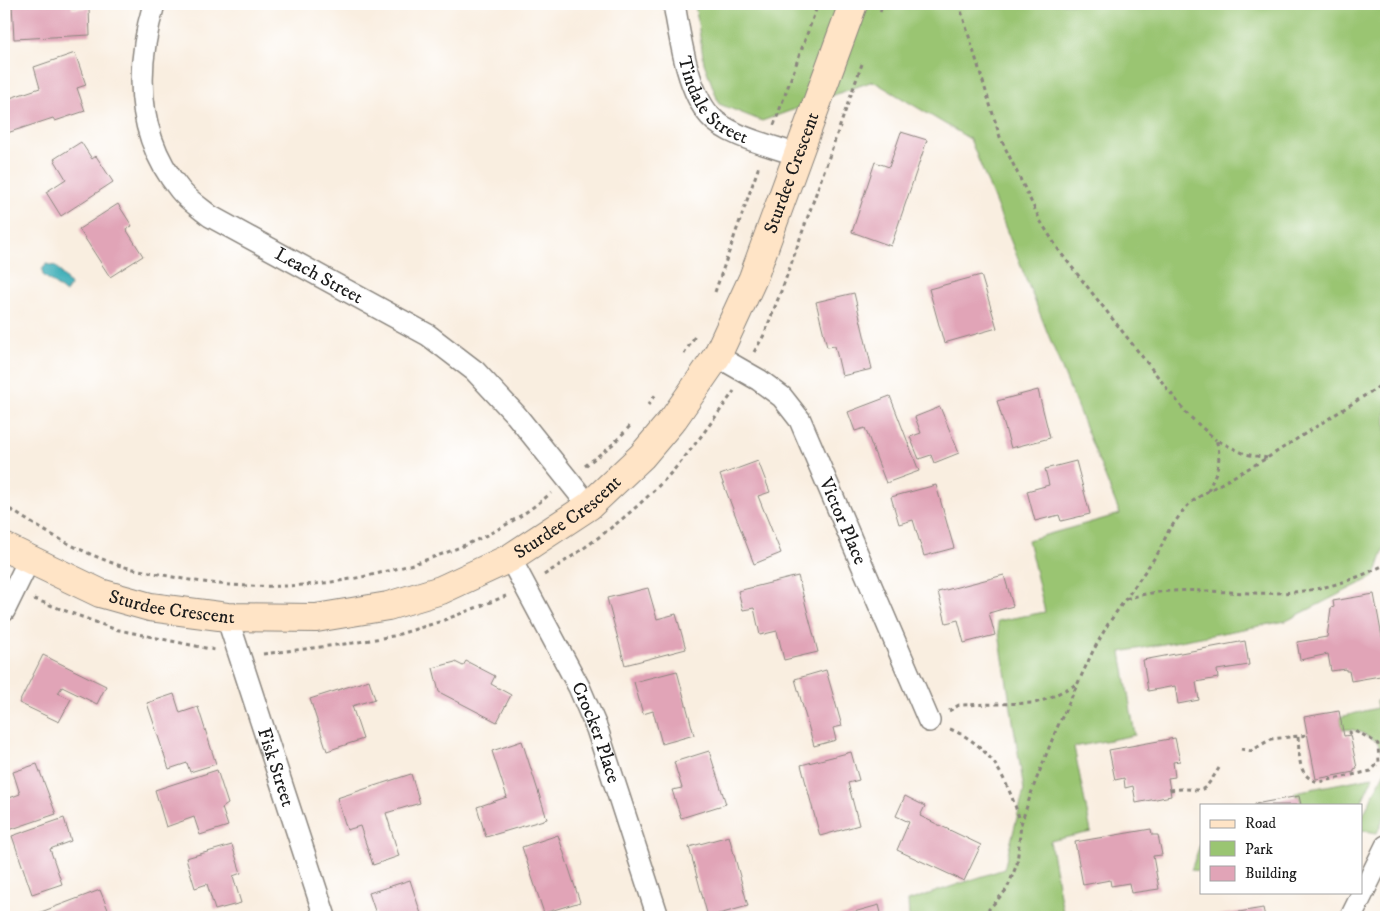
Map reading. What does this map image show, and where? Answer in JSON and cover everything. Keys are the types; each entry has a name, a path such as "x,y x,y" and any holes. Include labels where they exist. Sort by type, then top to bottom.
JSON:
{"street":[{"name":"Leach Street","path":"154,4 142,55 142,98 151,140 159,158 181,191 210,216 428,335 475,371 516,415 589,506"},
{"name":"Tindale Street","path":"674,4 683,54 700,102 711,117 732,132 797,155"},
{"name":"Sturdee Crescent","path":"4,547 100,593 150,607 227,617 316,618 388,606 441,590 510,558 589,506 648,448 674,418 717,356 753,278 852,4"},
{"name":"Victor Place","path":"717,356 760,380 782,397 800,420 929,721"},
{"name":"Crocker Place","path":"510,558 579,687 597,729 658,917"},
{"path":"4,611 29,560"},
{"name":"Fisk Street","path":"227,617 325,917"},
{"path":"1351,917 1386,846"}],"path":[{"path":"959,4 1000,137 1041,222 1060,252 1188,416 1216,440 1246,454 1267,458"},
{"path":"982,917 1007,888 1017,864 1021,824 1033,788 1077,684 1108,624 1158,553 1169,530 1183,511 1190,503 1208,491 1267,458 1386,382"},
{"path":"1208,491 1219,464 1220,452 1216,440"},
{"path":"1126,599 1165,590 1276,593 1310,591 1354,580 1386,564"},
{"path":"929,721 959,705 1035,702 1047,699 1077,684"},
{"path":"929,721 962,734 994,760 1008,787 1021,824"},
{"path":"1298,737 1299,766 1311,780 1319,782 1371,771 1380,762 1378,744 1363,738 1356,731 1350,730 1347,736"},
{"path":"1241,749 1251,751 1272,739 1308,735"},
{"path":"1170,790 1205,790 1219,768"}],"green space":[{"path":"695,4 1386,4 1386,543 1375,576 1286,621 1121,652 1135,735 1074,747 1091,832 1050,841 1064,917 909,917 908,901 1004,869 1024,790 997,621 1045,612 1028,540 1120,514 970,139 873,81 762,121 719,104 704,63"},
{"path":"1386,700 1386,755 1381,752 1377,741 1357,731 1343,730 1340,717 1377,708 1376,701"},
{"path":"1386,769 1386,813 1377,833 1362,830 1362,817"},
{"path":"1373,777 1360,804 1301,804 1299,796 1296,796 1295,792"},
{"path":"1200,845 1200,871 1191,870"}],"water":[{"path":"46,264 56,266 70,285 66,293 43,275 42,270"}],"building":[{"path":"12,4 72,4 72,9 89,8 90,35 14,39"},
{"path":"75,53 86,85 77,88 85,111 55,121 53,118 4,134 4,100 40,88 34,67"},
{"path":"901,132 927,140 891,246 852,232 875,162 889,167"},
{"path":"81,142 92,159 96,156 113,182 61,216 46,192 66,179 54,159"},
{"path":"118,204 132,226 126,229 143,256 110,277 79,229"},
{"path":"981,275 997,328 944,343 929,289"},
{"path":"854,293 872,369 842,376 835,346 827,347 816,302"},
{"path":"1038,390 1050,438 1011,448 997,401"},
{"path":"890,396 919,471 886,483 865,428 855,431 848,412"},
{"path":"940,407 959,453 934,463 931,455 919,459 910,437 921,433 915,417"},
{"path":"758,461 770,492 758,496 781,553 754,564 720,475"},
{"path":"1076,461 1090,514 1061,521 1059,515 1035,521 1027,491 1049,485 1045,469"},
{"path":"936,485 954,548 924,556 913,520 899,524 891,497"},
{"path":"1004,575 1013,606 989,613 995,635 964,643 958,620 946,623 938,592"},
{"path":"798,576 818,652 784,660 777,631 760,635 754,608 743,610 738,591"},
{"path":"648,588 657,619 676,614 686,649 625,665 607,598"},
{"path":"1374,594 1382,637 1385,637 1386,675 1351,681 1349,671 1346,671 1346,669 1331,671 1328,654 1300,660 1297,642 1327,637 1331,608 1334,607 1333,601"},
{"path":"1245,641 1249,665 1217,670 1218,678 1196,682 1199,700 1178,704 1175,686 1148,691 1143,660"},
{"path":"43,655 106,686 97,704 62,687 58,693 71,699 59,722 19,703"},
{"path":"466,661 495,676 491,684 511,695 497,722 439,692 433,668 455,662 463,666"},
{"path":"826,670 842,726 833,728 836,740 814,746 795,679"},
{"path":"677,671 694,735 662,744 653,711 643,714 634,682"},
{"path":"369,680 375,699 352,706 363,739 327,751 310,699"},
{"path":"174,694 180,713 198,707 216,764 190,772 187,763 169,769 147,703"},
{"path":"1339,711 1344,736 1350,735 1357,768 1354,769 1354,772 1316,779 1304,717"},
{"path":"1175,738 1180,761 1173,762 1175,777 1168,778 1171,796 1136,803 1133,786 1125,788 1124,778 1115,780 1109,750"},
{"path":"522,741 547,819 486,837 477,807 507,797 492,751"},
{"path":"709,751 726,804 681,818 672,790 682,788 674,762"},
{"path":"851,752 859,780 848,783 859,825 820,836 801,765"},
{"path":"37,764 56,814 9,830 4,816 4,800 20,794 13,772"},
{"path":"217,770 228,804 222,808 228,826 200,835 194,817 166,827 155,790"},
{"path":"411,774 420,803 386,813 399,856 373,865 360,826 347,830 337,798"},
{"path":"905,796 925,806 920,816 981,845 964,881 897,850 909,822 896,816"},
{"path":"1299,796 1301,804 1255,804"},
{"path":"64,818 71,841 50,849 62,884 32,894 12,836"},
{"path":"1151,829 1152,835 1158,835 1162,855 1153,856 1159,889 1131,893 1129,883 1111,886 1110,880 1083,885 1075,842"},
{"path":"558,835 580,902 544,913 522,847"},
{"path":"729,836 748,906 708,917 689,847"},
{"path":"232,845 241,873 233,876 241,903 215,910 207,884 195,888 186,858"},
{"path":"410,880 422,917 377,917 369,893"},
{"path":"100,890 111,917 34,917 33,915"},
{"path":"879,905 882,917 836,917"},
{"path":"1263,908 1265,917 1215,917 1215,916"},
{"path":"1131,914 1131,917 1112,917 1112,916"}]}
